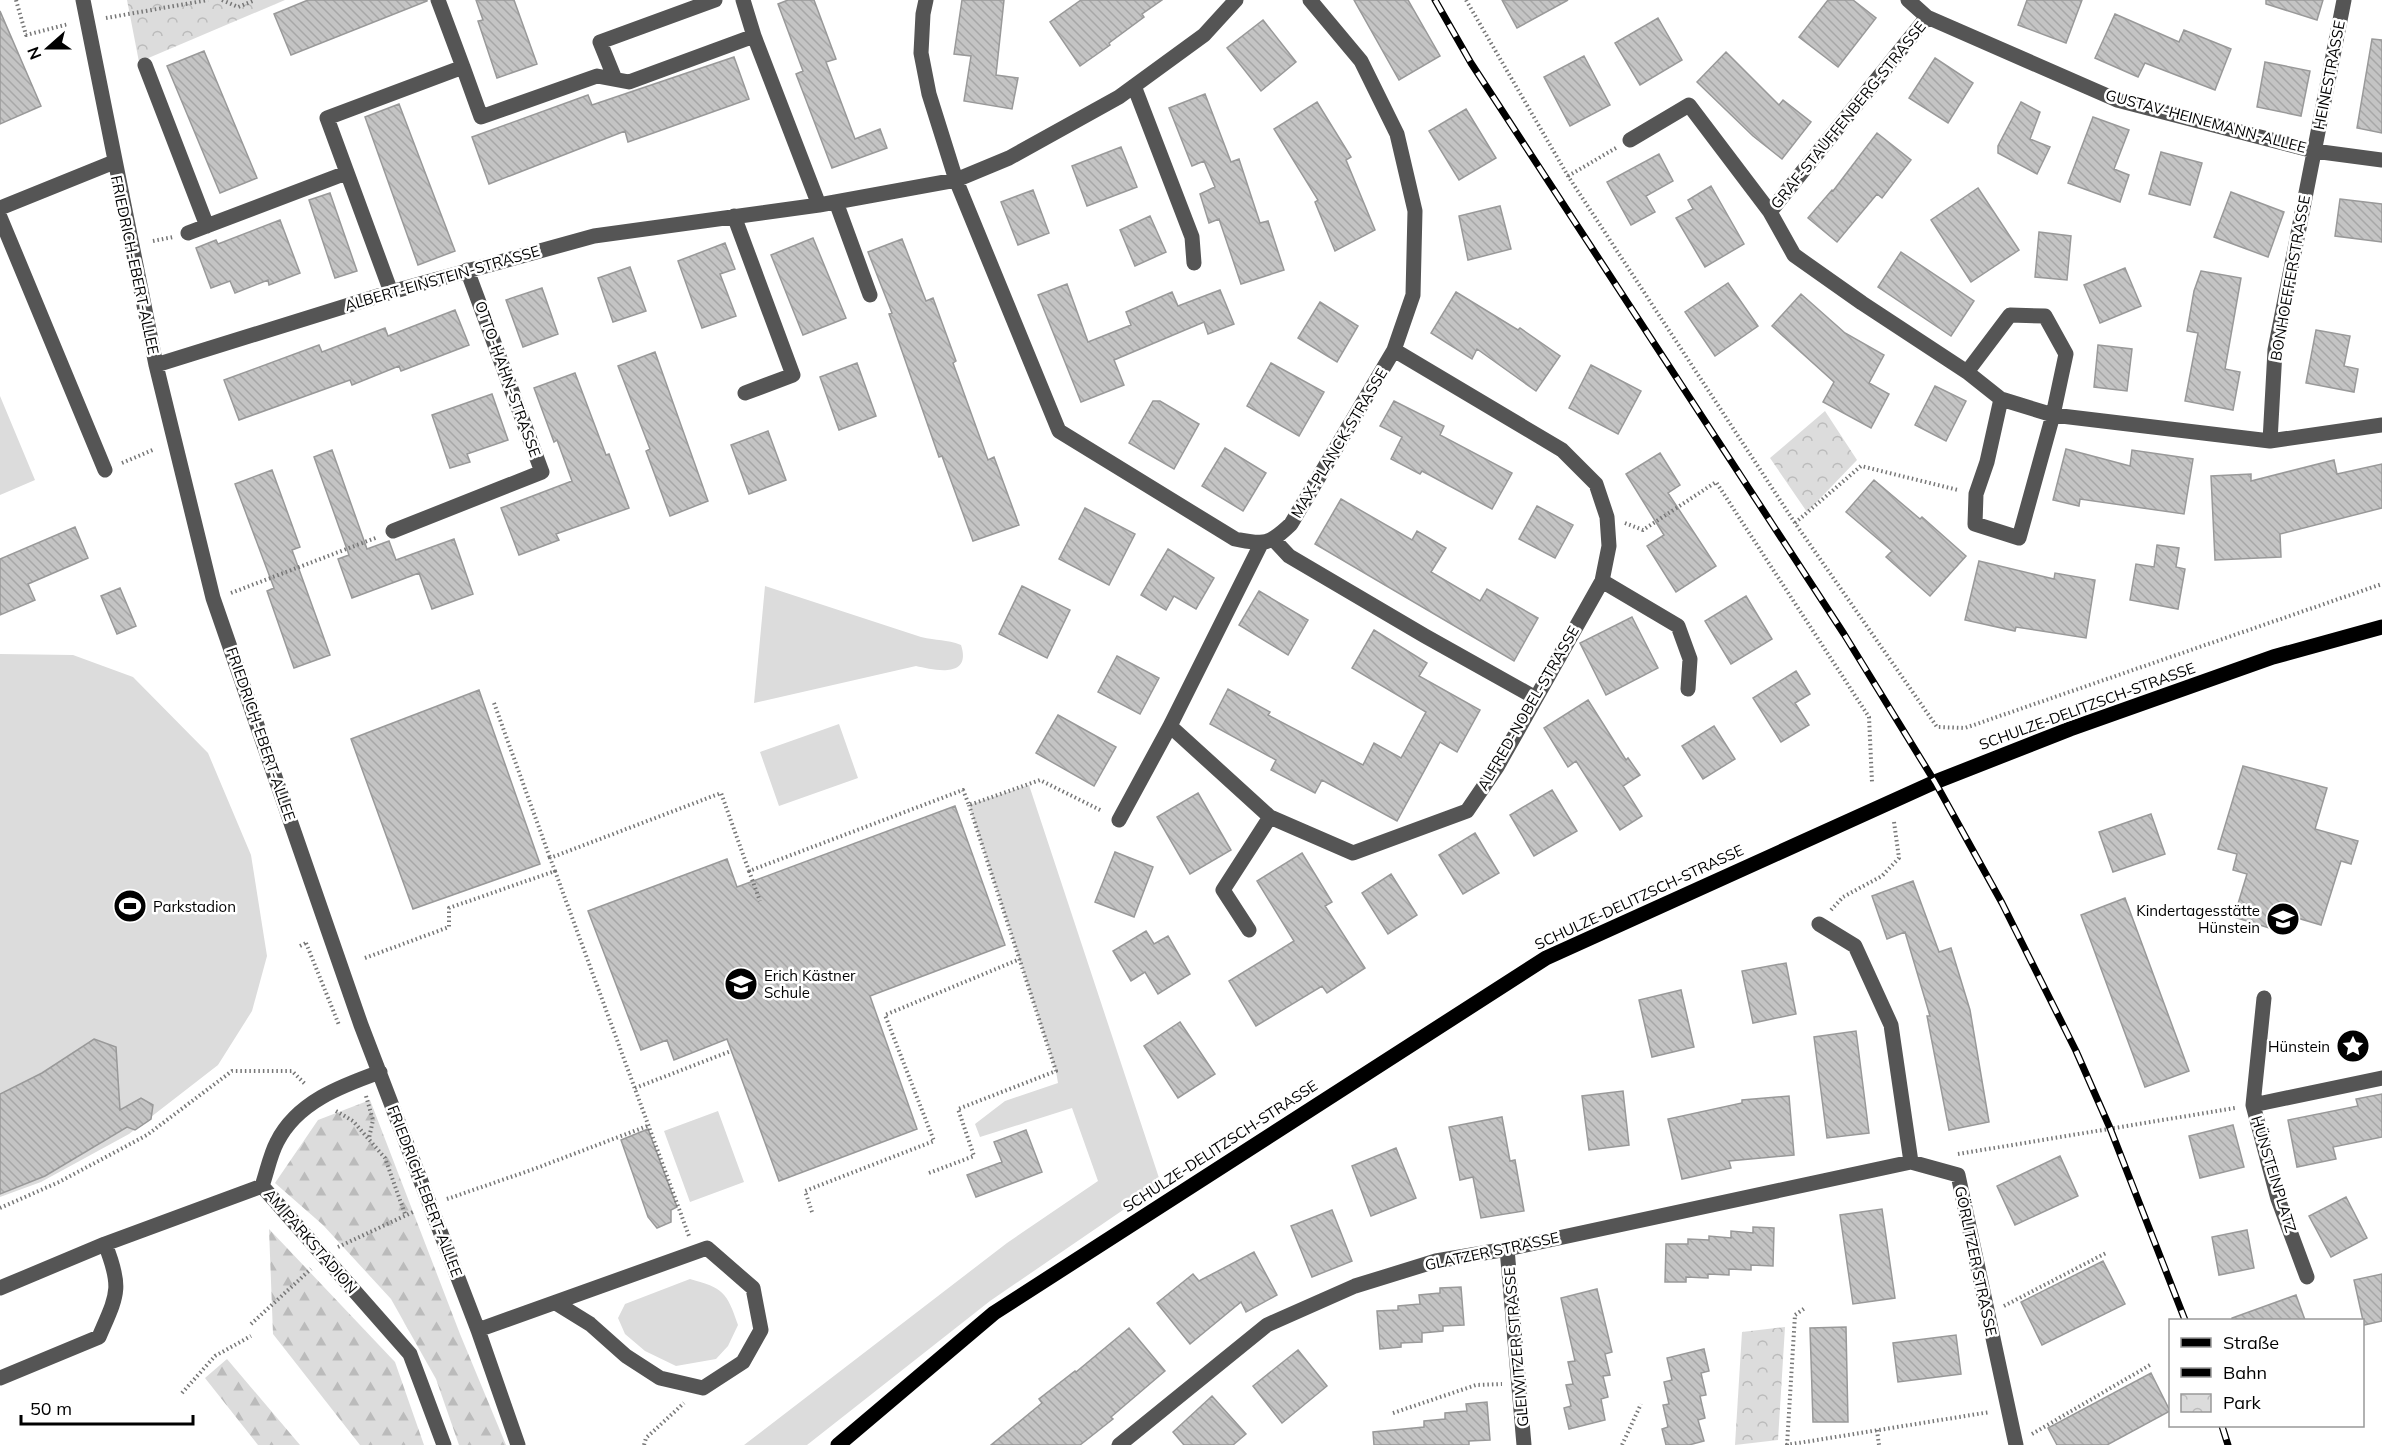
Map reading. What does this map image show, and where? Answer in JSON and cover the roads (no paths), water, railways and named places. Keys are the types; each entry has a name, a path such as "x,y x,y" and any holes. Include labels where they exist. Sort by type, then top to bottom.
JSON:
{"main road":[{"name":"SCHULZE-DELITZSCH-STRASSE","path":"838,1445 994,1313 1546,958 1945,778 2070,729 2273,657 2382,627"}],"street":[{"name":"FRIEDRICH-EBERT-ALLEE","path":"82,0 156,365 213,598 380,1072 478,1330 518,1445"},
{"path":"438,0 482,117 597,76 629,82 754,36"},
{"path":"615,79 600,42 715,0"},
{"path":"744,0 754,36 819,205"},
{"path":"926,0 921,53 929,94 956,180 1059,430 1235,539 1268,542 1425,636 1534,697"},
{"name":"ALBERT-EINSTEIN-STRASSE","path":"156,365 391,292 594,236 819,205 956,180 1009,158 1119,97 1204,35 1236,0"},
{"name":"MAX-PLANCK-STRASSE","path":"1268,542 1291,524 1394,350 1413,295 1415,211 1397,134 1361,61 1310,0"},
{"name":"GUSTAV-HEINEMANN-ALLEE","path":"1908,0 1927,17 2116,100 2314,151 2382,160"},
{"name":"HEINESTRASSE","path":"2314,151 2344,0"},
{"name":"GRAF-STAUFFENBERG-STRASSE","path":"1770,212 1927,17"},
{"path":"145,65 207,226"},
{"path":"391,292 327,118 463,67"},
{"path":"1134,86 1192,237 1194,263"},
{"name":"GRAF-STAUFFENBERG-STRASSE","path":"1630,140 1689,105 1770,212 1794,255 1967,372 2001,399"},
{"name":"BONHOEFFERSTRASSE","path":"2270,441 2275,350 2314,151"},
{"path":"0,208 114,162"},
{"path":"188,233 346,173"},
{"path":"836,202 870,295"},
{"path":"734,216 793,375 745,393"},
{"path":"0,217 105,470"},
{"name":"OTTO-HAHN-STRASSE","path":"393,531 542,472 467,270"},
{"path":"1967,372 2010,315 2045,316 2066,354 2053,415 2019,538 1975,524 1976,494 1987,462 2001,399 2053,415 2270,441 2382,425"},
{"name":"ALFRED-NOBEL-STRASSE","path":"1170,726 1270,816 1353,853 1418,831 1467,811 1497,767 1534,697 1602,581 1609,546 1607,517 1596,484 1562,450 1394,350"},
{"path":"1119,820 1268,542"},
{"path":"1602,581 1678,627 1690,659 1688,689"},
{"path":"1249,930 1223,890 1270,816"},
{"path":"1819,924 1855,946 1891,1025 1911,1162"},
{"name":"HÜNSTEINPLATZ","path":"2264,998 2253,1105 2278,1199 2307,1277"},
{"name":"AM PARKSTADION","path":"380,1072 318,1098 292,1120 277,1141 262,1186 410,1354 444,1445"},
{"name":"HÜNSTEINPLATZ","path":"2253,1105 2382,1078"},
{"name":"GLATZER STRASSE","path":"1119,1445 1268,1326 1355,1286 1436,1261 1507,1249 1911,1162"},
{"name":"GÖRLITZER STRASSE","path":"1911,1162 1958,1175 2016,1444"},
{"path":"0,1288 105,1244 262,1186"},
{"path":"0,1378 99,1337 116,1296 116,1270 105,1244"},
{"path":"478,1330 706,1248 753,1288 761,1330 743,1362 703,1388 660,1378 626,1356 590,1324 556,1303"},
{"name":"GLEIWITZER STRASSE","path":"1507,1249 1524,1445"}],"railway":[{"path":"1435,0 1471,63 1844,634 1935,782 2002,903 2076,1051 2110,1128 2185,1319"},
{"path":"2222,1427 2228,1445"}],"place":[{"name":"Parkstadion","path":"130,906"},
{"name":"Kindertagesstätte Hünstein","path":"2283,919"},
{"name":"Erich Kästner Schule","path":"741,984"},
{"name":"Hünstein","path":"2353,1046"}]}
